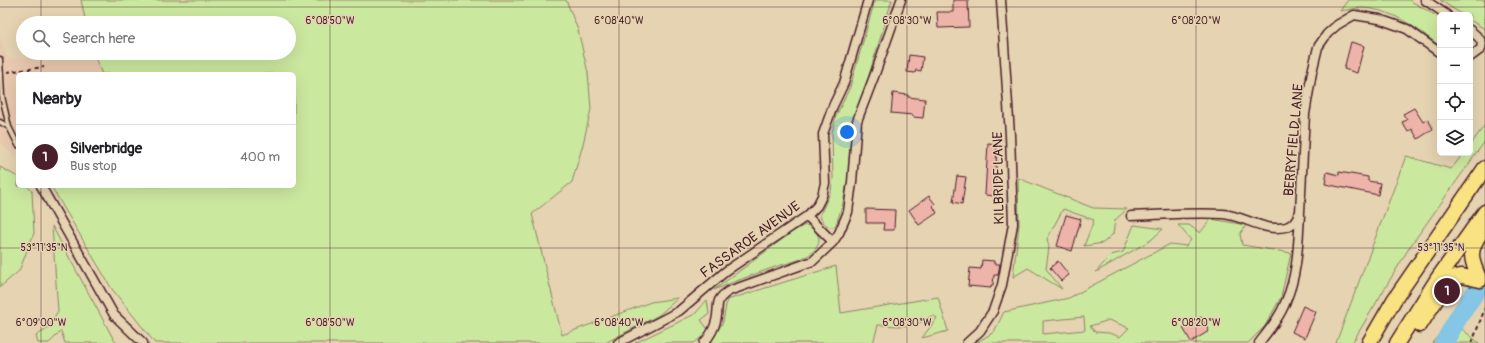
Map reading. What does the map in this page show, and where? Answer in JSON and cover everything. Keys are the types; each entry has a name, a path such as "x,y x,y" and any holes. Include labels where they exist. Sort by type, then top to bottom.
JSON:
{"highway":[{"path":"1369,343 1394,300 1485,168"},
{"path":"1397,343 1438,278 1485,212"},
{"path":"1482,284 1474,268 1471,252 1476,239 1485,227"},
{"path":"1408,343 1450,278 1462,276 1482,284"}],"street":[{"name":"FASSAROE AVENUE","path":"618,343 679,311 726,271 807,216 816,206 822,196 825,183 824,134 833,106 844,83 868,0"},
{"path":"704,343 711,334 716,320 718,301 722,296 729,291 813,261 839,233 848,212 857,121 877,71 901,0"},
{"name":"KILBRIDE LANE","path":"967,343 980,332 993,311 1002,285 1013,224 1010,135 1001,0"},
{"path":"1425,0 1443,12"},
{"name":"BERRYFIELD LANE","path":"1259,343 1275,322 1286,301 1294,276 1298,250 1305,114 1318,47 1327,34 1337,25 1354,15 1379,18 1407,29 1437,51"},
{"path":"1473,32 1480,38 1482,43 1481,49 1473,55"},
{"path":"42,188 114,315 143,343"},
{"name":"BERRYFIELD LANE","path":"1131,216 1225,214 1244,219 1260,226 1276,228 1287,227 1294,224 1300,212"},
{"path":"807,216 832,242"}],"lane":[{"path":"0,59 2,96 9,127 16,141"},
{"path":"0,122 9,127"}],"path":[{"path":"1,72 44,67"},
{"path":"1472,343 1485,308"}],"shaded area":[{"path":"0,36 7,59 96,60 101,72 16,72 16,158 0,142"}],"green space":[{"path":"81,0 566,0 578,30 588,73 591,109 572,182 532,214 562,335 651,302 678,298 659,315 605,343 155,343 112,289 52,188 296,188 296,72 101,72 96,60 296,60 296,16 84,16"},
{"path":"875,0 892,0 868,78 854,117 851,133 848,178 843,203 836,225 831,227 825,224 820,215 831,191 833,179 832,133 836,116 850,87"},
{"path":"1348,0 1409,0 1437,16 1437,44 1413,26 1384,12 1362,8 1340,11"},
{"path":"1440,0 1485,0 1485,29 1473,22 1473,12 1458,12"},
{"path":"1485,125 1485,141 1409,248 1352,343 1336,343 1406,156 1451,169 1462,156 1473,156 1473,141"},
{"path":"0,167 16,176 16,188 29,188 32,191 34,233 19,271 0,287"},
{"path":"1018,178 1093,208 1127,209 1115,220 1113,234 1103,243 1084,246 1094,220 1063,209 1047,239 1049,247 1046,269 1062,289 1028,268 1013,277 1019,225"},
{"path":"1211,219 1246,225 1240,234 1242,245 1291,253 1281,297 1265,326 1248,343 976,343 994,332 1004,312 1069,298 1170,244 1186,246 1191,240 1178,225 1189,225 1200,233","holes":["1084,317 1085,330 1043,334 1043,321","1109,320 1129,328 1120,337 1109,333 1095,332 1090,326"]},
{"path":"805,225 813,229 819,237 817,247 810,254 798,260 735,281 714,290 792,232"},
{"path":"1134,225 1163,229 1151,240 1096,272 1111,255 1123,252"},
{"path":"52,226 117,343 65,343 61,331 49,343 38,343 36,336 47,329 58,311"},
{"path":"836,266 841,313 938,297 948,331 922,338 937,318 933,315 916,325 878,325 873,343 710,343 723,322 727,300"},
{"path":"707,300 709,314 701,320 709,331 694,343 635,343 695,314"},
{"path":"1451,320 1479,343 1432,343"}],"building":[{"path":"953,0 968,0 969,27 938,28 937,12 953,12"},
{"path":"1351,42 1364,46 1357,73 1344,69"},
{"path":"909,55 923,57 921,71 916,70 915,73 907,72"},
{"path":"893,93 925,99 923,118 913,117 913,115 891,113"},
{"path":"1414,108 1423,122 1428,119 1433,129 1418,139 1412,129 1408,132 1402,122 1407,120 1403,114"},
{"path":"988,143 997,144 995,196 985,195"},
{"path":"1327,172 1339,175 1339,172 1368,177 1368,181 1380,183 1378,195 1325,184"},
{"path":"957,176 966,177 962,204 953,202"},
{"path":"929,196 935,204 933,206 937,213 919,225 909,210"},
{"path":"866,209 895,210 894,230 883,230 884,223 866,223"},
{"path":"1066,215 1081,219 1072,251 1057,246"},
{"path":"982,260 994,261 994,264 1000,264 998,275 994,275 993,285 991,285 991,288 968,286 970,268 981,269"},
{"path":"1058,261 1069,275 1061,281 1050,268"},
{"path":"1303,306 1316,312 1305,338 1292,332"},
{"path":"1201,317 1209,331 1191,342 1183,328"}],"waterway":[{"path":"1444,343 1459,316 1485,278"}],"place":[{"name":"Silverbridge","path":"1447,291"}]}
